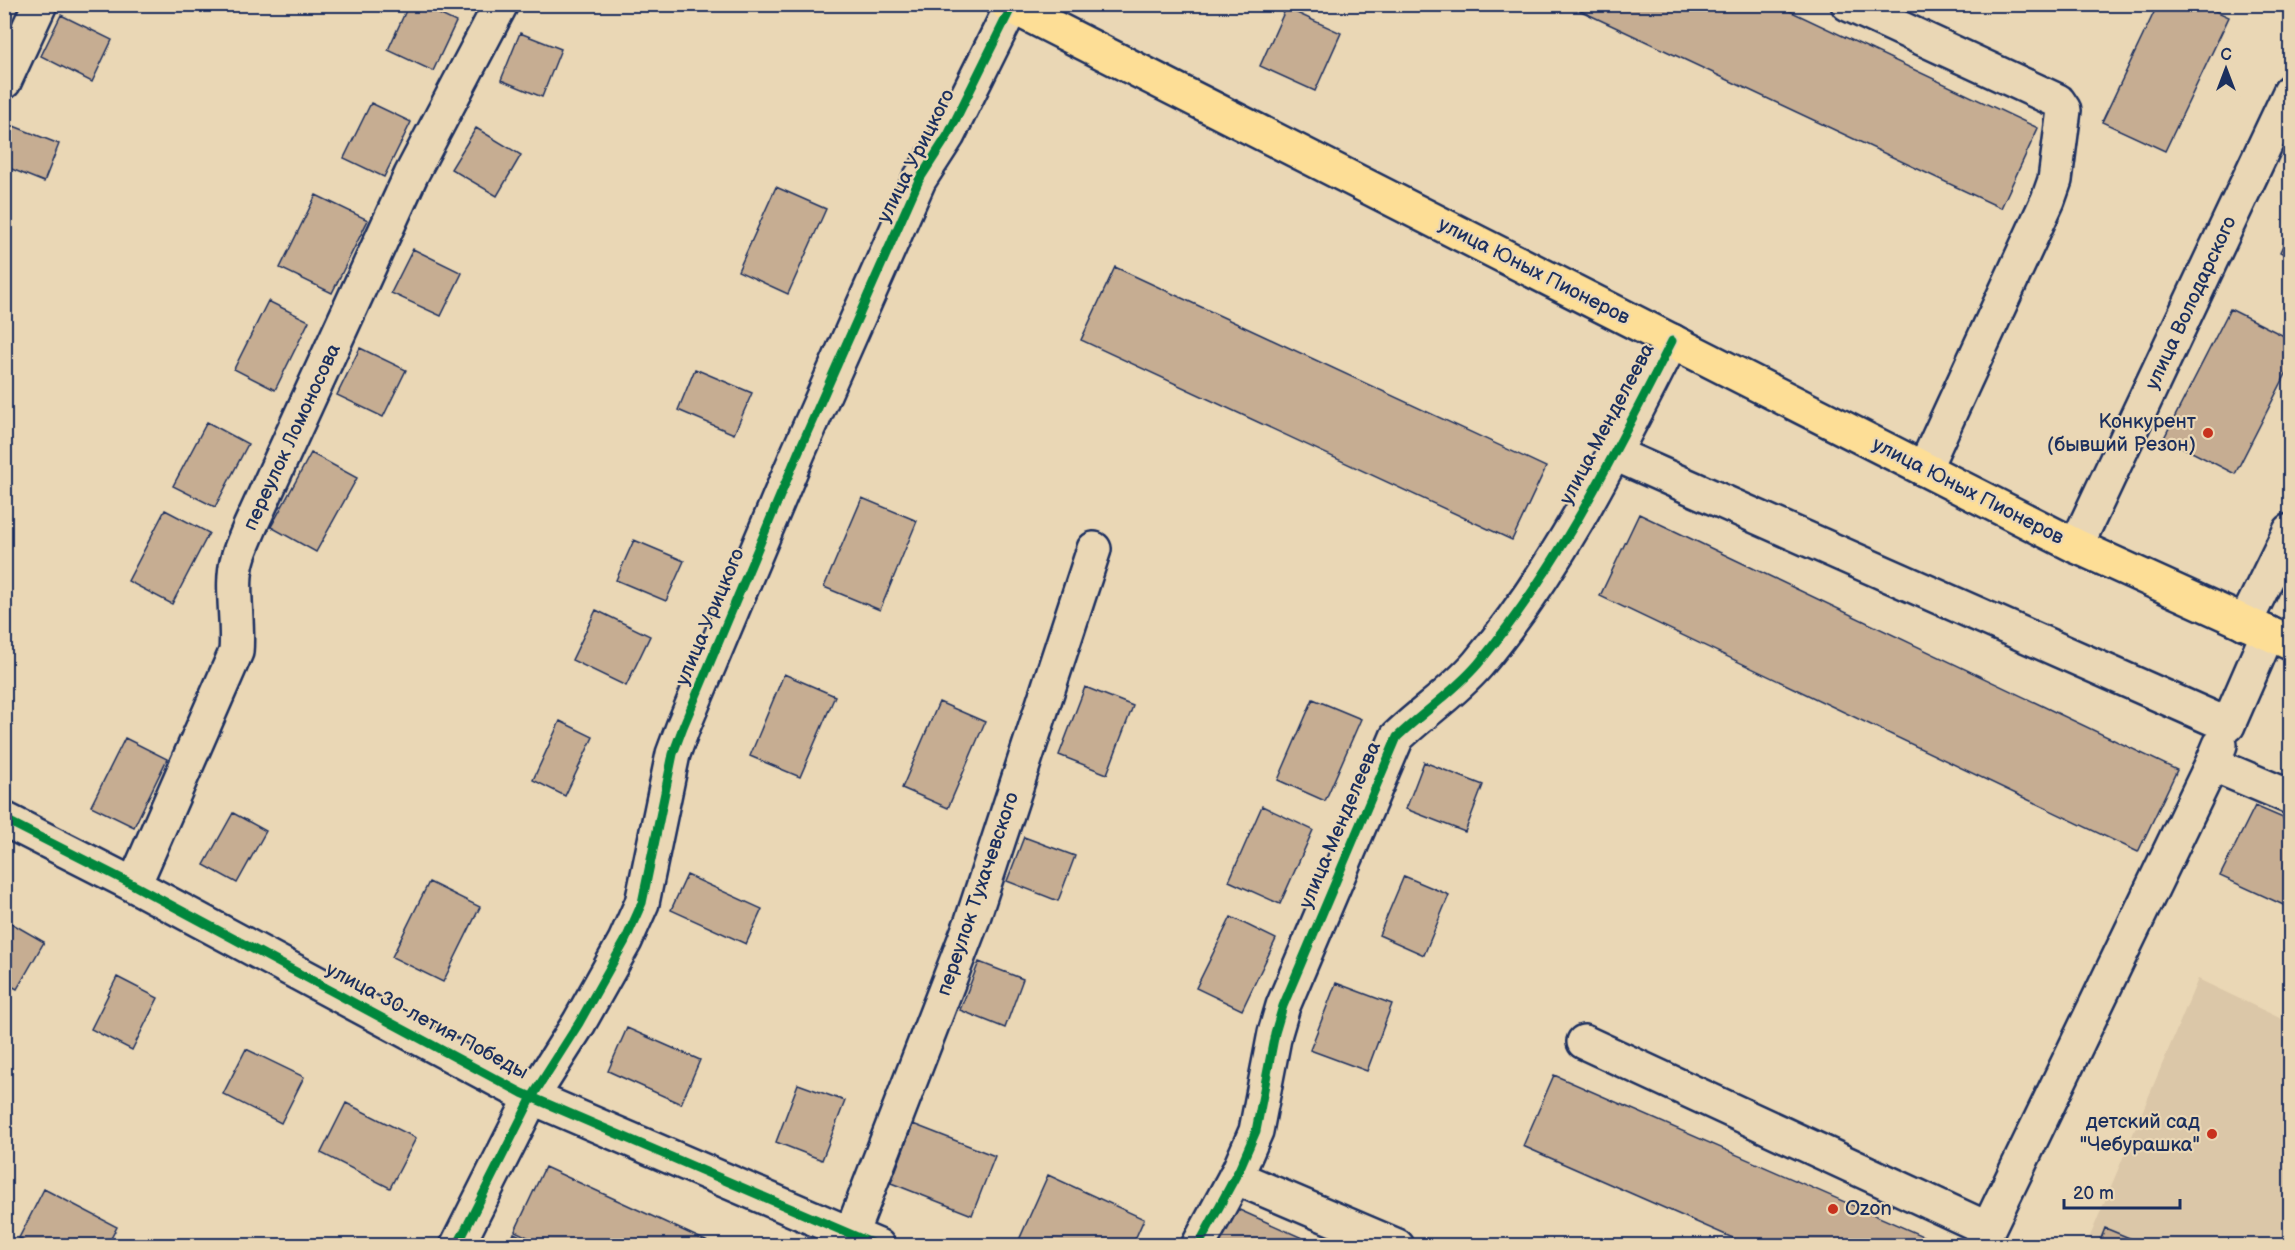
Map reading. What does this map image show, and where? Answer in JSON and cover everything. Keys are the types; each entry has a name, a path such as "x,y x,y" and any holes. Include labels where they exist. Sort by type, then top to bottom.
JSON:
{"main road":[{"name":"улица Юных Пионеров","path":"1010,5 2076,546 2268,633"}],"street":[{"path":"4,82 40,4"},
{"name":"переулок Ломоносова","path":"134,885 236,652 237,559 250,527 411,175 501,4"},
{"path":"1848,4 2058,101 2064,110 2055,180 2048,200 1924,469"},
{"name":"улица Урицкого","path":"457,1245 532,1097 579,1023 625,941 642,903 673,754 683,726 798,453 920,180 948,135 1010,5"},
{"name":"улица Володарского","path":"2076,546 2290,92"},
{"name":"улица Менделеева","path":"1198,1245 1235,1177 1256,1131 1275,1034 1283,1006 1397,737 1417,717 1448,694 1477,665 1546,572 1615,454 1672,341"},
{"path":"1615,454 2228,724"},
{"path":"1584,1042 1988,1229 2212,764 2268,633 2290,531"},
{"name":"переулок Тухачевского","path":"864,1240 1094,549"},
{"path":"2212,764 2290,797"},
{"name":"улица 30-летия Победы","path":"4,819 134,885 532,1097 864,1240"},
{"path":"1235,1177 1397,1245"}],"shaded area":[{"name":"детский сад \"Чебурашка\"","path":"2198,979 2290,1023 2290,1245 2086,1246"}],"building":[{"path":"409,4 418,4 456,22 433,71 388,50"},
{"path":"1566,4 1775,4 2038,128 2001,208"},
{"path":"2158,4 2210,4 2209,8 2229,17 2165,151 2102,122"},
{"path":"1286,8 1341,33 1315,91 1260,66"},
{"path":"61,15 112,40 92,82 41,56"},
{"path":"520,33 561,49 542,97 501,80"},
{"path":"371,103 411,122 384,177 344,158"},
{"path":"11,125 59,144 44,182 4,166 4,141"},
{"path":"476,128 521,155 497,196 451,169"},
{"path":"776,187 826,209 788,294 738,271"},
{"path":"316,195 368,220 332,293 280,268"},
{"path":"2290,230 2290,257 2280,252"},
{"path":"413,249 462,273 441,316 391,293"},
{"path":"1115,267 1546,467 1512,540 1081,340"},
{"path":"268,301 309,321 275,390 234,369"},
{"path":"2230,309 2290,339 2290,366 2235,474 2164,438"},
{"path":"360,348 406,370 383,417 337,395"},
{"path":"695,369 752,393 734,434 678,410"},
{"path":"207,422 248,444 215,507 173,486"},
{"path":"311,453 357,478 316,552 271,527"},
{"path":"862,498 917,521 880,610 824,587"},
{"path":"165,510 209,533 172,604 128,581"},
{"path":"1639,514 2177,770 2138,852 1600,596"},
{"path":"634,540 684,561 666,601 616,580"},
{"path":"596,610 650,636 626,686 572,660"},
{"path":"784,674 835,696 800,777 750,756"},
{"path":"1085,687 1133,706 1107,774 1059,755"},
{"path":"1313,699 1361,719 1325,801 1278,780"},
{"path":"939,702 985,722 948,808 902,788"},
{"path":"560,721 593,737 565,796 533,780"},
{"path":"125,738 167,759 134,827 91,806"},
{"path":"1424,762 1483,785 1465,832 1406,809"},
{"path":"1262,806 1313,830 1280,904 1229,881"},
{"path":"2255,806 2290,821 2290,908 2220,876"},
{"path":"233,813 266,831 237,883 204,865"},
{"path":"1024,837 1075,856 1058,901 1007,881"},
{"path":"687,875 762,909 746,944 671,910"},
{"path":"1404,876 1449,895 1424,955 1379,935"},
{"path":"429,882 480,907 443,982 392,957"},
{"path":"1231,917 1276,939 1242,1010 1196,988"},
{"path":"4,919 44,942 17,989 4,982"},
{"path":"979,962 1023,979 1005,1028 960,1010"},
{"path":"117,977 158,998 132,1050 91,1029"},
{"path":"1336,983 1392,1004 1367,1071 1310,1050"},
{"path":"627,1028 700,1060 681,1104 608,1071"},
{"path":"246,1049 304,1077 281,1123 223,1094"},
{"path":"1554,1075 1941,1244 1940,1246 1751,1246 1523,1146"},
{"path":"798,1084 845,1101 822,1160 776,1142"},
{"path":"346,1103 416,1138 390,1188 321,1153"},
{"path":"913,1124 995,1156 972,1215 891,1183"},
{"path":"545,1167 717,1246 546,1246 515,1231"},
{"path":"1048,1175 1144,1219 1132,1246 1031,1246 1019,1240"},
{"path":"44,1189 117,1227 107,1246 34,1246 19,1238"},
{"path":"1226,1204 1320,1246 1207,1246"},
{"path":"2105,1228 2149,1246 2098,1246"},
{"path":"514,1233 540,1246 509,1246"}],"cycle path":[{"path":"457,1246 532,1097 579,1023 625,941 642,903 673,754 683,727 798,453 919,180 948,135 1013,4"},
{"path":"1198,1246 1239,1170 1256,1131 1275,1033 1283,1006 1397,737 1469,674 1507,627 1560,549 1584,508 1672,341"},
{"path":"4,819 128,882 522,1093 878,1246"}],"place":[{"name":"Конкурент (бывший Резон)","path":"2208,433"},
{"name":"детский сад \"Чебурашка\"","path":"2212,1134"},
{"name":"Ozon","path":"1833,1209"}]}
